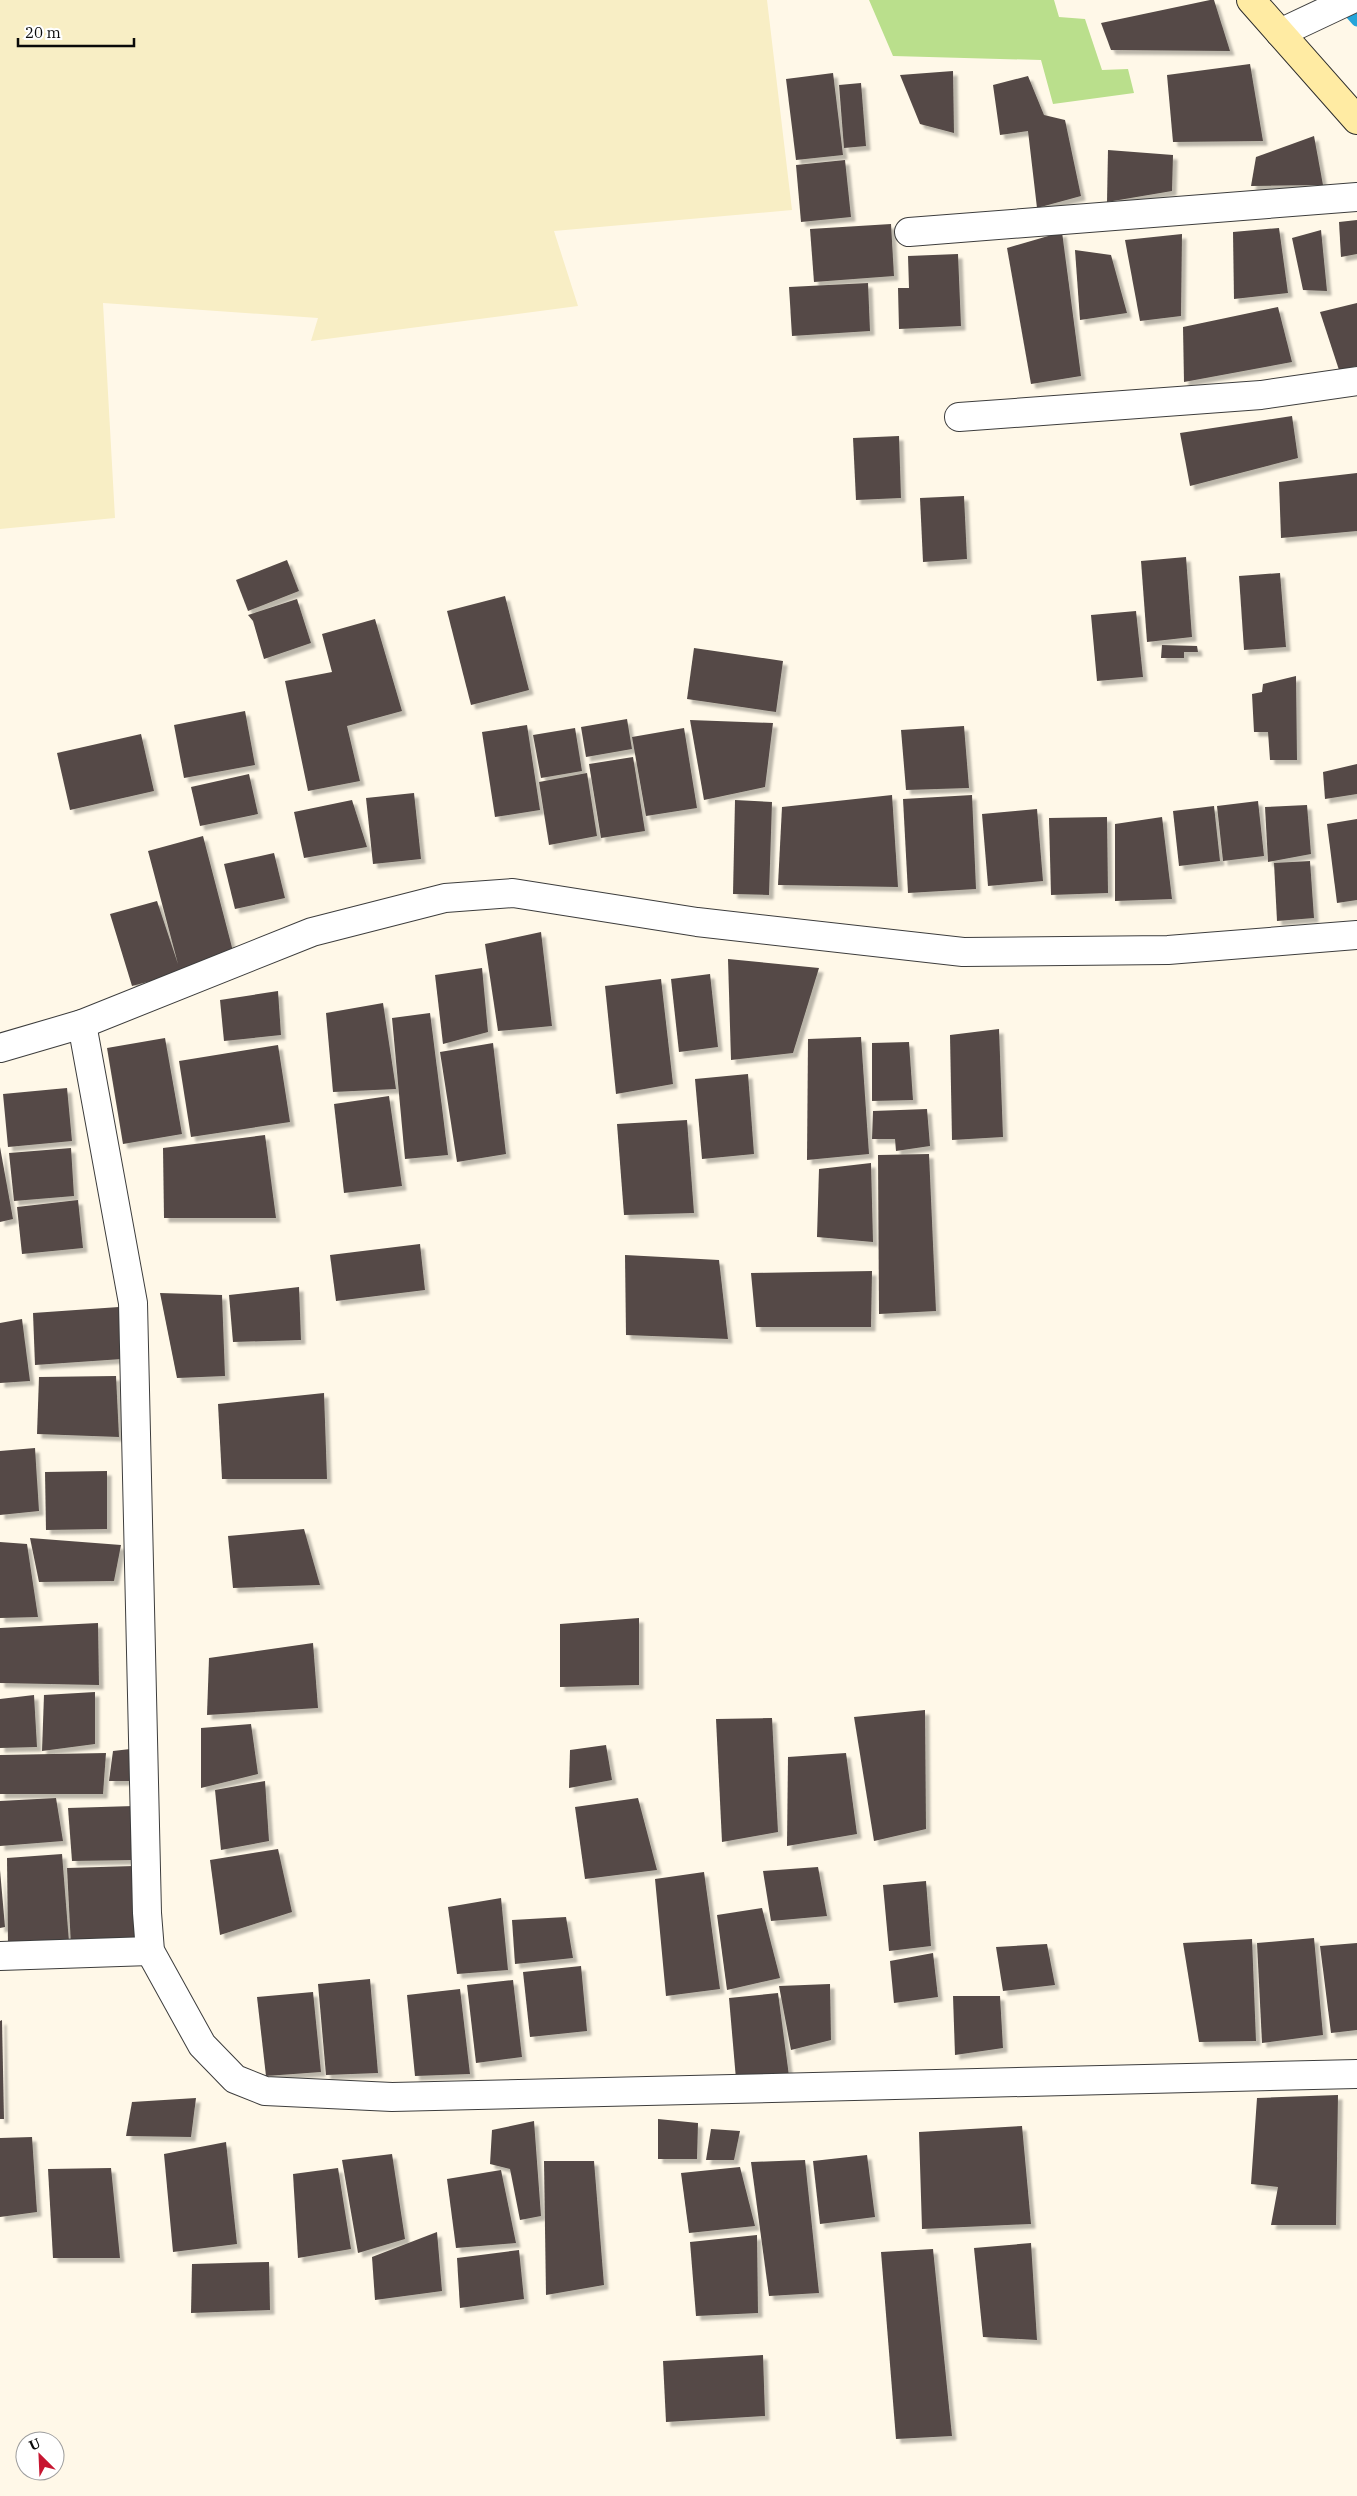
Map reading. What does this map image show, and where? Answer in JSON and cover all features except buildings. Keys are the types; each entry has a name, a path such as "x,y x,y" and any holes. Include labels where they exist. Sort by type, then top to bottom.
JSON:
{"main road":[{"path":"1251,0 1357,120"}],"street":[{"path":"1280,33 1350,0"},
{"path":"909,232 1357,197"},
{"path":"959,417 1261,395 1357,382"},
{"path":"0,1048 82,1024 312,932 445,898 513,893 697,922 963,952 1168,950 1357,935"},
{"path":"82,1024 133,1303 147,1913 150,1951 202,2045 235,2079 265,2092 392,2098 1357,2074"},
{"path":"0,1956 150,1951"}],"shaded area":[{"path":"0,0 767,0 792,210 554,231 578,306 311,341 318,318 103,303 115,518 0,529"}],"green space":[{"path":"869,0 1054,0 1059,17 1085,19 1102,70 1128,69 1134,93 1053,104 1041,60 893,56"}],"waterway":[{"path":"1342,4 1357,21"}]}
